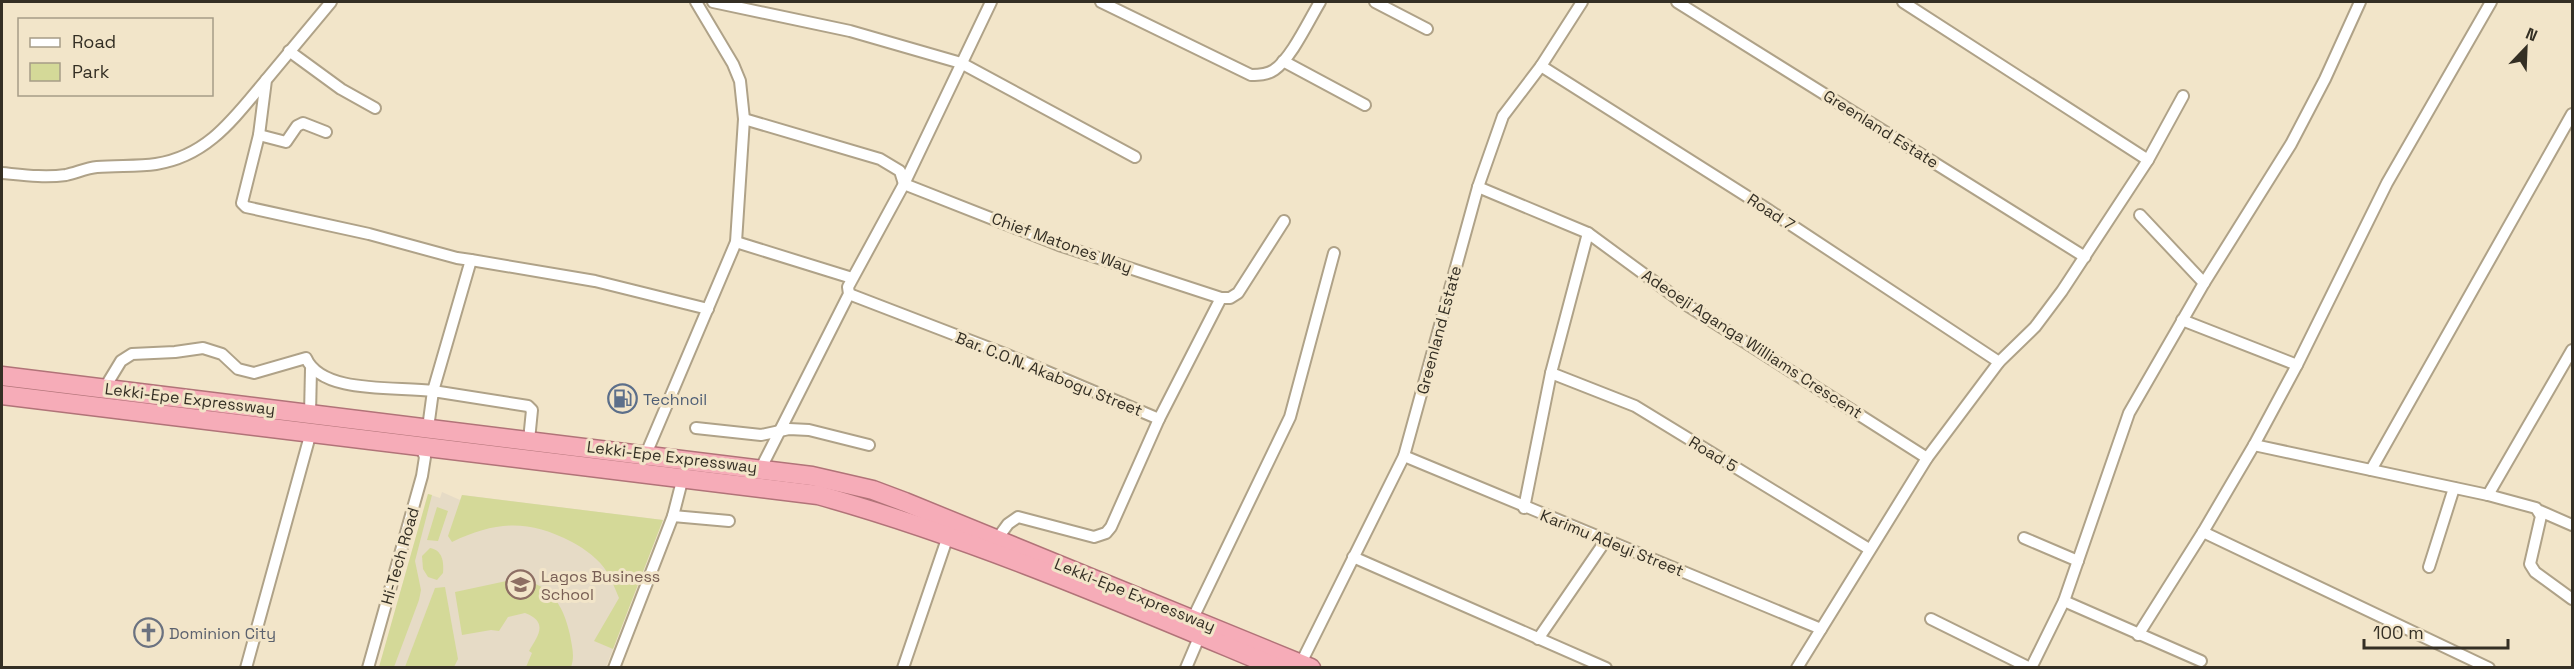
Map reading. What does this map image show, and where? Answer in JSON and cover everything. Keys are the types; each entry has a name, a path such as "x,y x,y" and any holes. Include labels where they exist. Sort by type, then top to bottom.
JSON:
{"highway":[{"name":"Lekki-Epe Expressway","path":"2,376 104,389 311,423 420,446 818,495 948,536 1278,668"},
{"name":"Lekki-Epe Expressway","path":"2,395 311,423 428,428 812,476 873,490 1306,665"}],"street":[{"path":"2,173 39,176 66,175 92,167 155,164 184,158 226,128 331,2"},
{"path":"646,454 736,242 744,119 740,81 734,64 696,2"},
{"path":"713,2 850,31 961,63 1135,157"},
{"path":"761,468 849,294 848,287 852,279 904,184 991,2"},
{"path":"1101,2 1251,75 1262,75 1274,70 1320,2"},
{"path":"1375,2 1427,29"},
{"name":"Greenland Estate","path":"1306,665 1353,557 1404,456 1478,187 1503,116 1541,66 1582,2"},
{"name":"Greenland Estate","path":"1677,2 2085,257"},
{"path":"1903,2 2148,160"},
{"path":"1931,619 2031,668 2064,601 2128,413 2204,283 2291,144 2325,79 2360,2"},
{"path":"2138,634 2204,532 2254,445 2297,365 2387,183 2491,2"},
{"path":"289,51 341,89 375,108"},
{"path":"1282,61 1365,105"},
{"name":"Road 7","path":"1541,66 1767,208 1999,362"},
{"path":"266,80 260,135 242,203 246,207 369,234 457,258 595,281 708,309"},
{"path":"1797,668 1927,458 1999,362 2035,327 2085,257 2148,160 2183,96"},
{"path":"2371,470 2572,114"},
{"path":"744,119 892,164 900,171 904,184"},
{"path":"260,135 286,142 297,126 303,123 326,132"},
{"name":"Chief Matones Way","path":"904,184 1059,245 1221,298"},
{"name":"Adeoeji Aganga Williams Crescent","path":"1478,187 1588,233 1682,302 1927,458"},
{"path":"2140,215 2204,283"},
{"name":"Bar. C.O.N. Akabogu Street","path":"849,294 1005,354 1159,419 1221,298 1230,298 1238,292 1284,221"},
{"path":"1524,507 1551,373 1588,233"},
{"path":"736,242 852,279"},
{"path":"1193,618 1290,417 1334,253"},
{"path":"428,428 433,391 471,260"},
{"path":"2182,321 2297,365"},
{"path":"104,389 122,361 132,354 203,348 222,354 238,369 254,373 306,358 311,369 311,423 246,668"},
{"path":"2488,495 2572,350"},
{"path":"311,369 318,375 365,388 412,388 528,406 532,410 529,440"},
{"name":"Road 5","path":"1551,373 1635,406 1869,549"},
{"path":"997,539 1008,524 1018,517 1094,537 1106,533 1116,517 1159,419"},
{"path":"696,428 761,435 781,430 809,430 869,445"},
{"path":"2254,445 2488,495 2540,511 2572,525"},
{"name":"Hi-Tech Road","path":"368,668 422,476 425,458 420,446"},
{"name":"Karimu Adeyi Street","path":"1404,456 1821,629"},
{"path":"614,668 673,516 683,477"},
{"path":"2428,567 2454,488"},
{"path":"2540,511 2530,564 2535,572 2572,599"},
{"path":"673,516 729,521"},
{"path":"2204,532 2489,668"},
{"path":"903,668 948,536"},
{"path":"2025,538 2078,561"},
{"path":"1538,639 1606,540"},
{"path":"1353,557 1606,668"},
{"path":"2064,601 2201,661"},
{"path":"1186,668 1200,635"}],"shaded area":[{"name":"Lagos Business School","path":"442,492 460,500 462,495 663,520 606,667 379,668 428,494 440,498"}],"green space":[{"path":"428,494 432,495 415,561 421,590 419,600 394,667 379,667"},
{"path":"462,495 663,520 613,649 594,641 619,598 609,575 600,563 587,551 572,542 541,529 526,526 483,530 452,542 448,536"},
{"path":"437,507 448,511 438,541 427,540"},
{"path":"430,548 440,554 442,560 443,573 437,580 428,577 423,569 422,556"},
{"path":"511,580 524,581 544,588 558,603 570,635 573,655 571,667 526,667 532,653 529,651 538,635 539,625 525,613 508,617 499,631 491,630 462,635 455,592"},
{"path":"445,587 458,659 454,667 405,667 435,588"}],"place":[{"name":"Technoil","path":"622,399"},
{"name":"Lagos Business School","path":"520,585"},
{"name":"Dominion City","path":"148,633"}]}
